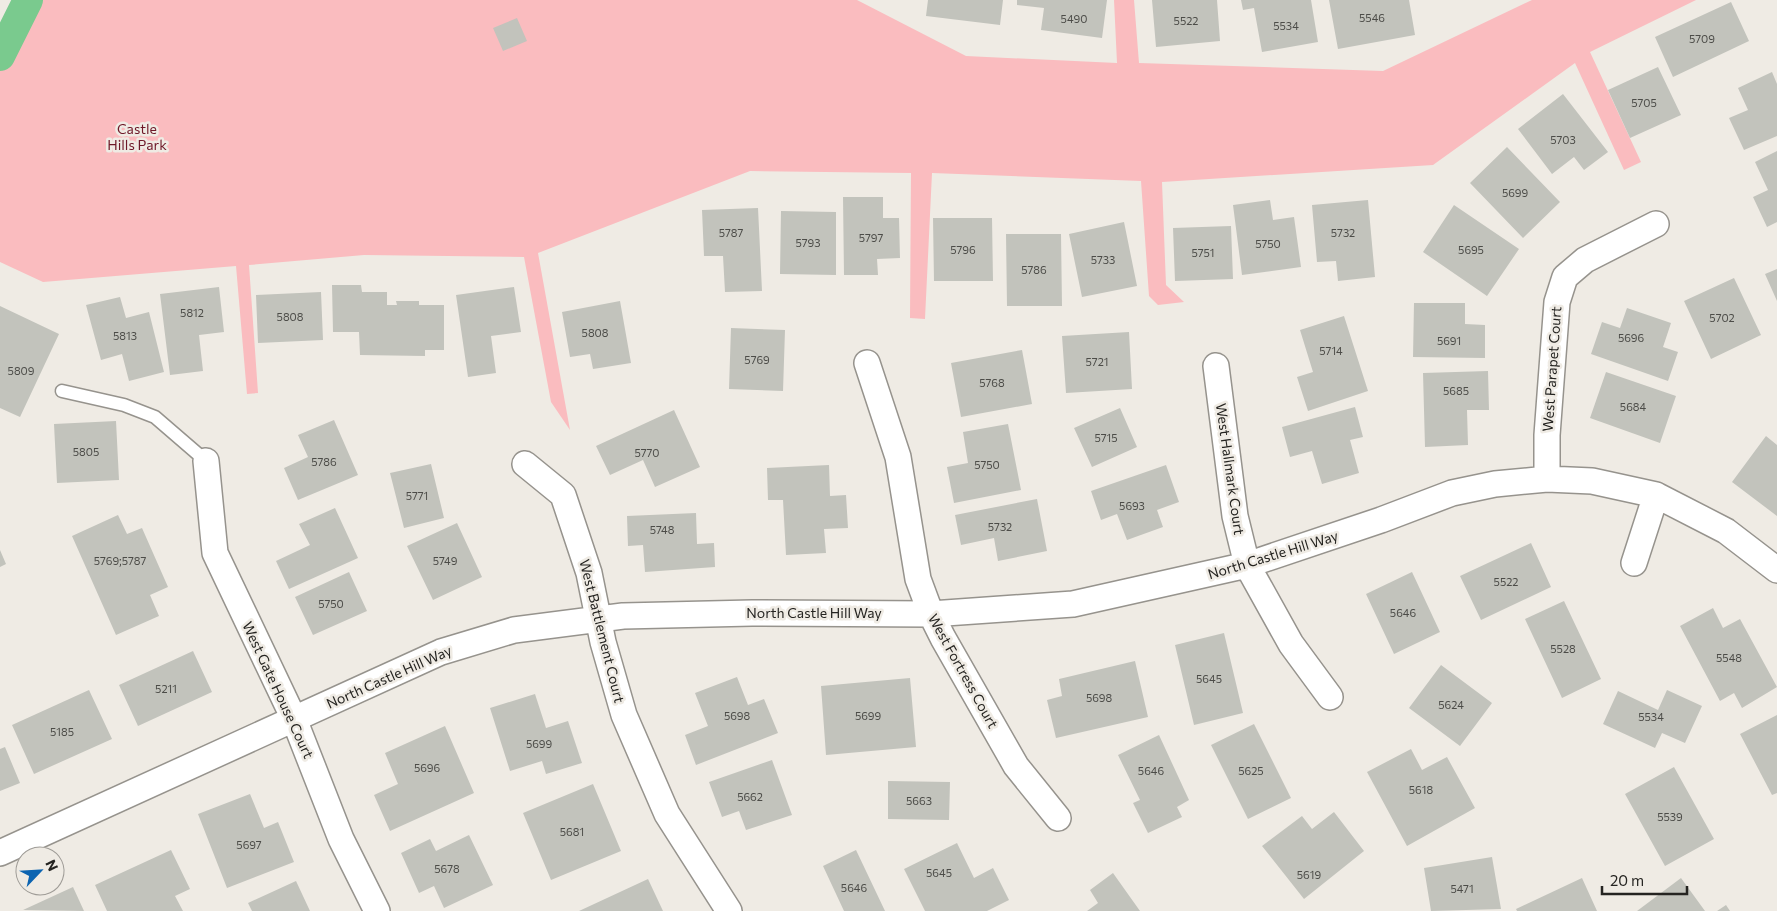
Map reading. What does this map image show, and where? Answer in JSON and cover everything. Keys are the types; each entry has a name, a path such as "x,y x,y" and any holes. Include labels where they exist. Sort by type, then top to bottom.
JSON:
{"street":[{"name":"West Parapet Court","path":"1547,479 1547,435 1557,302 1565,277 1585,260 1656,224"},
{"name":"West Fortress Court","path":"867,363 898,457 918,580 931,614 1016,766 1058,818"},
{"name":"West Hallmark Court","path":"1216,366 1235,516 1247,566 1291,644 1330,697"},
{"name":"West Gate House Court","path":"206,462 215,553 294,719 341,839 377,911"},
{"name":"West Battlement Court","path":"525,464 563,495 589,573 598,618 624,715 666,814 729,911"},
{"name":"North Castle Hill Way","path":"0,853 441,652 514,630 598,618 752,613 931,614 1073,604 1247,566 1381,520 1452,493 1495,484 1547,479 1592,481 1656,495 1726,530 1777,570"},
{"path":"1634,563 1656,495"}],"lane":[{"path":"62,391 124,404 155,416 206,462"}],"green space":[{"name":"Castle Hills Park","path":"33,0 857,0 966,56 1117,63 1114,0 1134,0 1139,63 1383,71 1532,0 1696,0 1590,52 1641,162 1624,170 1575,63 1433,165 1162,182 1166,285 1184,302 1158,305 1149,296 1141,181 932,173 925,319 910,318 911,173 750,171 538,253 570,430 551,402 524,257 364,255 249,265 258,393 247,394 236,266 43,282 0,262 0,66"}],"building":[{"path":"928,0 1003,0 1000,25 926,16"},
{"path":"1017,0 1107,0 1102,38 1041,30 1044,8 1017,5"},
{"path":"1152,0 1217,0 1220,41 1156,47"},
{"path":"1241,0 1311,0 1318,42 1262,52 1254,8 1243,10"},
{"path":"1329,0 1409,0 1415,35 1338,49"},
{"path":"1731,2 1749,41 1673,77 1655,37"},
{"path":"517,18 527,41 503,51 493,28"},
{"path":"1658,67 1681,115 1630,138 1608,90"},
{"path":"1772,72 1777,84 1777,136 1744,150 1729,118 1748,110 1738,88"},
{"path":"1563,94 1608,152 1584,170 1574,157 1552,174 1518,129"},
{"path":"1507,147 1560,202 1523,238 1470,183"},
{"path":"1777,151 1777,222 1767,227 1753,197 1768,190 1755,162"},
{"path":"843,197 883,197 883,218 899,218 900,258 877,259 878,275 844,275"},
{"path":"1270,200 1273,220 1294,217 1301,267 1242,275 1233,205"},
{"path":"1368,200 1375,277 1338,281 1336,261 1317,262 1312,205"},
{"path":"1454,205 1519,249 1487,296 1423,252"},
{"path":"758,208 762,291 725,292 723,256 704,256 702,210"},
{"path":"781,211 836,212 836,275 780,274"},
{"path":"933,218 992,218 993,281 934,281"},
{"path":"1124,222 1137,286 1082,297 1069,234"},
{"path":"1231,226 1233,279 1175,281 1173,228"},
{"path":"1006,234 1061,234 1062,306 1007,306"},
{"path":"1777,269 1777,301 1765,274"},
{"path":"1734,278 1761,335 1711,359 1684,301"},
{"path":"332,285 361,285 362,292 387,292 387,305 397,305 396,301 419,301 419,305 444,305 444,350 425,350 425,356 360,355 359,332 333,332"},
{"path":"219,287 224,332 199,335 203,371 170,375 160,294"},
{"path":"514,287 521,332 491,336 496,373 468,377 456,295"},
{"path":"321,292 323,340 258,343 256,295"},
{"path":"120,297 126,318 149,312 164,372 129,381 122,354 101,360 86,305"},
{"path":"620,301 631,363 593,369 590,354 570,357 562,312"},
{"path":"1414,303 1465,303 1465,324 1485,325 1485,358 1413,357"},
{"path":"0,306 59,334 20,417 0,408"},
{"path":"1627,308 1671,323 1663,347 1678,352 1668,381 1591,354 1602,322 1620,328"},
{"path":"1344,316 1368,391 1308,411 1297,377 1313,372 1300,330"},
{"path":"731,328 785,330 783,391 729,389"},
{"path":"1129,332 1132,389 1066,393 1062,336"},
{"path":"1022,350 1032,404 961,417 951,363"},
{"path":"1488,371 1489,410 1467,410 1468,445 1425,447 1423,373"},
{"path":"1606,372 1676,396 1660,443 1590,418"},
{"path":"1355,407 1363,437 1350,440 1359,473 1322,484 1312,451 1290,457 1282,427"},
{"path":"1120,408 1137,447 1092,467 1074,428"},
{"path":"674,410 700,467 655,487 643,460 610,475 596,446"},
{"path":"334,420 358,475 298,500 284,468 308,457 298,435"},
{"path":"116,421 119,480 57,483 54,424"},
{"path":"1008,424 1021,490 954,503 947,467 968,463 963,432"},
{"path":"1766,436 1777,445 1777,516 1732,482"},
{"path":"431,464 444,518 404,528 390,473"},
{"path":"829,465 830,496 846,495 848,528 824,529 826,553 786,555 783,500 768,500 767,468"},
{"path":"1166,465 1179,502 1157,510 1163,527 1127,540 1117,514 1101,520 1091,491"},
{"path":"1037,499 1047,551 998,561 994,538 961,545 955,515"},
{"path":"335,508 358,558 289,589 276,561 310,545 299,524"},
{"path":"696,513 697,544 714,543 715,567 645,572 643,545 628,546 627,516"},
{"path":"118,515 127,534 142,528 168,587 150,595 159,616 116,635 72,536"},
{"path":"457,523 482,577 433,600 407,546"},
{"path":"1531,543 1551,587 1481,620 1460,576"},
{"path":"0,550 6,564 0,567"},
{"path":"349,572 367,611 313,635 295,597"},
{"path":"1412,572 1440,632 1394,654 1366,594"},
{"path":"1564,601 1601,679 1562,698 1525,619"},
{"path":"1713,608 1723,628 1740,619 1777,687 1742,708 1734,693 1720,701 1680,626"},
{"path":"1224,633 1243,713 1194,725 1175,645"},
{"path":"193,651 212,692 138,726 119,685"},
{"path":"1135,661 1148,717 1056,738 1047,700 1062,696 1059,679"},
{"path":"1441,665 1492,703 1460,746 1409,708"},
{"path":"737,677 748,705 764,699 778,733 696,765 685,735 708,726 695,693"},
{"path":"910,678 916,747 826,755 821,686"},
{"path":"89,690 112,739 34,774 12,725"},
{"path":"1667,690 1702,706 1685,743 1662,733 1655,748 1603,724 1618,691 1658,710"},
{"path":"535,694 546,728 568,721 582,763 546,774 542,761 510,771 490,708"},
{"path":"1777,715 1777,793 1772,795 1740,734"},
{"path":"1254,724 1291,798 1248,819 1211,745"},
{"path":"445,726 474,793 390,831 374,795 398,784 385,753"},
{"path":"1159,735 1189,800 1177,807 1182,817 1148,833 1133,803 1140,800 1118,755"},
{"path":"5,747 20,783 0,791 0,749"},
{"path":"1411,749 1422,770 1447,757 1475,808 1407,846 1367,772"},
{"path":"772,760 792,815 746,830 739,811 722,817 709,782"},
{"path":"1674,767 1714,839 1665,866 1625,794"},
{"path":"888,781 950,782 949,820 888,819"},
{"path":"593,784 621,851 551,880 523,813"},
{"path":"250,794 264,828 278,822 294,862 227,888 198,814"},
{"path":"1334,812 1364,851 1304,899 1262,846 1302,816 1312,829"},
{"path":"469,835 493,885 444,908 434,886 419,893 401,853 430,839 436,851"},
{"path":"957,843 974,878 993,868 1009,900 987,911 925,911 904,869"},
{"path":"171,850 190,889 175,896 183,911 107,911 95,885"},
{"path":"856,850 885,911 844,911 823,866"},
{"path":"1492,857 1501,909 1431,911 1424,868"},
{"path":"1113,873 1140,911 1087,911 1098,903 1090,890"},
{"path":"1582,878 1597,911 1517,911 1516,909"},
{"path":"1681,878 1705,911 1637,911"},
{"path":"648,879 663,911 579,911"},
{"path":"296,881 310,911 252,911 248,903"},
{"path":"73,887 84,911 23,910 53,896 65,896 65,891"},
{"path":"1726,905 1730,911 1717,911"}],"waterway":[{"path":"0,56 28,0"}]}
